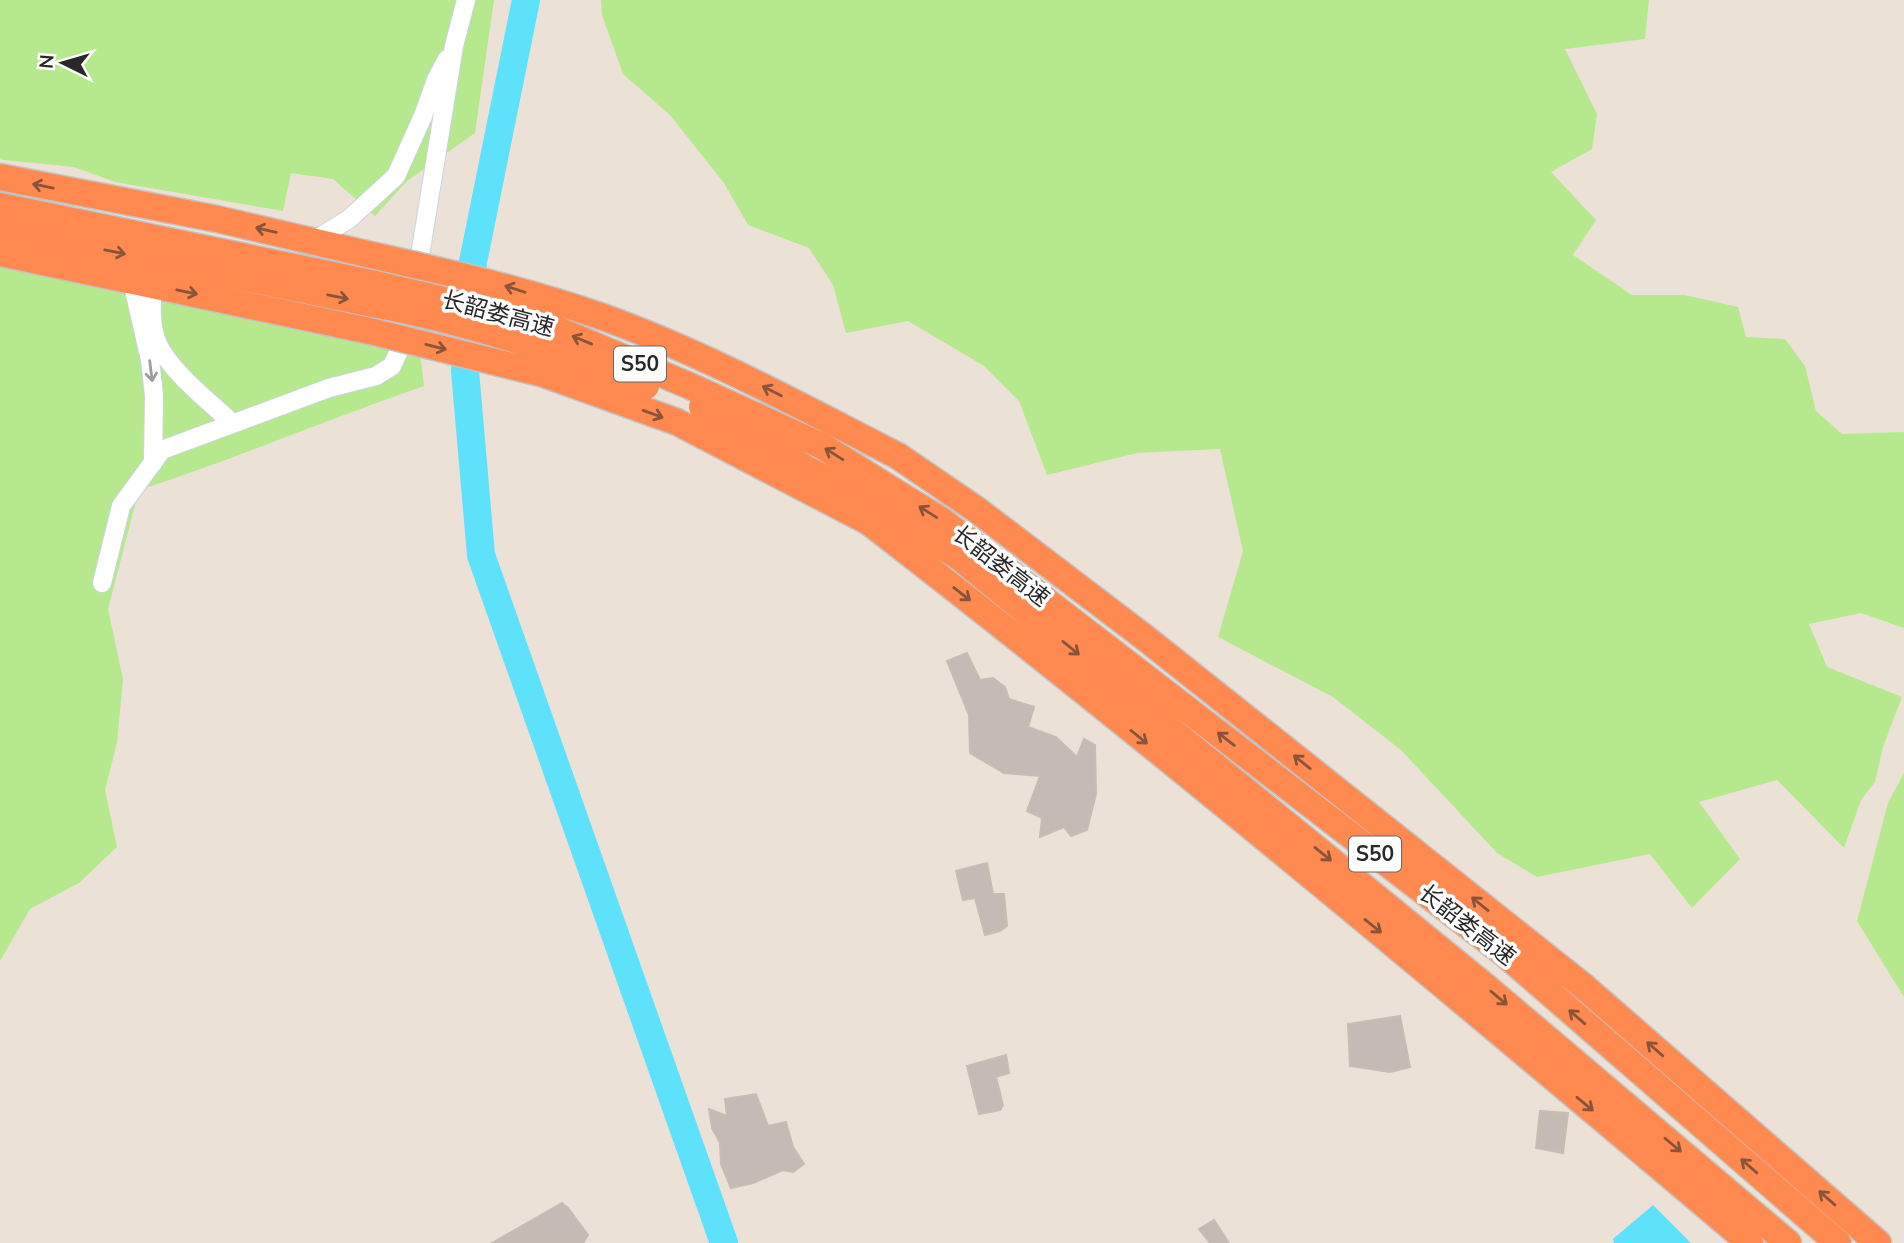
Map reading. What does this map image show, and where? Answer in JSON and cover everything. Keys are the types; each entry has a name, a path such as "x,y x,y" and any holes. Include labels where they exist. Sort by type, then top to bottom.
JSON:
{"highway":[{"path":"0,177 76,194 217,219 496,283 602,317 731,370 898,456 977,510 1133,628 1572,978 1878,1243"},
{"name":"长韶娄高速","path":"0,206 372,293"},
{"name":"长韶娄高速","path":"0,228 542,323 822,446 880,506 970,565 1486,987 1788,1243"},
{"path":"0,253 370,331 544,373 677,422 880,506 961,594 1419,964 1750,1243"},
{"name":"长韶娄高速","path":"880,506 941,520 1505,954 1838,1243"}],"street":[{"path":"102,583 121,506 162,450 329,388 376,376 392,366 408,331 454,46 466,0"},
{"path":"313,241 349,219 396,176 436,80 454,46"},
{"path":"142,283 158,344 180,375 232,423"},
{"path":"142,283 154,395 153,463"}],"green space":[{"path":"0,0 494,0 475,133 407,181 375,216 333,179 291,173 283,211 115,182 74,167 3,160 0,158"},
{"path":"601,0 1649,0 1645,39 1565,49 1597,114 1592,149 1551,172 1596,220 1573,255 1632,295 1685,295 1738,307 1746,337 1785,339 1805,366 1816,411 1842,434 1904,432 1904,628 1861,613 1809,624 1827,667 1902,697 1883,747 1875,782 1861,800 1844,848 1777,780 1699,802 1740,859 1692,908 1650,854 1537,877 1497,853 1401,750 1333,697 1218,637 1243,551 1220,449 1137,453 1047,475 1019,401 984,366 908,321 846,333 833,285 809,248 748,225 724,183 670,115 623,74 602,15"},
{"path":"0,267 420,353 424,386 139,490 108,609 123,679 117,743 105,790 117,847 79,883 30,909 0,961"},
{"path":"1904,773 1904,997 1857,921 1888,803"}],"water":[{"path":"1653,1205 1691,1243 1614,1243 1613,1239"}],"building":[{"path":"967,653 980,680 993,678 1005,687 1009,699 1034,707 1028,727 1056,737 1077,757 1084,739 1095,745 1096,794 1087,830 1071,836 1064,827 1040,837 1042,818 1027,811 1040,776 1004,773 970,753 969,715 947,661"},
{"path":"987,863 993,894 1004,894 1007,926 985,935 975,898 963,900 956,871"},
{"path":"1400,1016 1410,1067 1390,1072 1350,1066 1348,1024"},
{"path":"1006,1055 1009,1073 996,1077 1003,1105 1000,1110 979,1114 967,1066"},
{"path":"756,1094 768,1126 786,1122 793,1147 804,1164 793,1172 783,1170 753,1183 731,1188 721,1164 720,1143 712,1128 709,1109 727,1116 725,1099"},
{"path":"1540,1111 1568,1113 1563,1153 1536,1148"},
{"path":"562,1203 588,1235 583,1243 492,1243"},
{"path":"1214,1220 1229,1243 1210,1243 1199,1229"}],"waterway":[{"path":"526,0 473,262 465,371 481,555 724,1243"}]}
